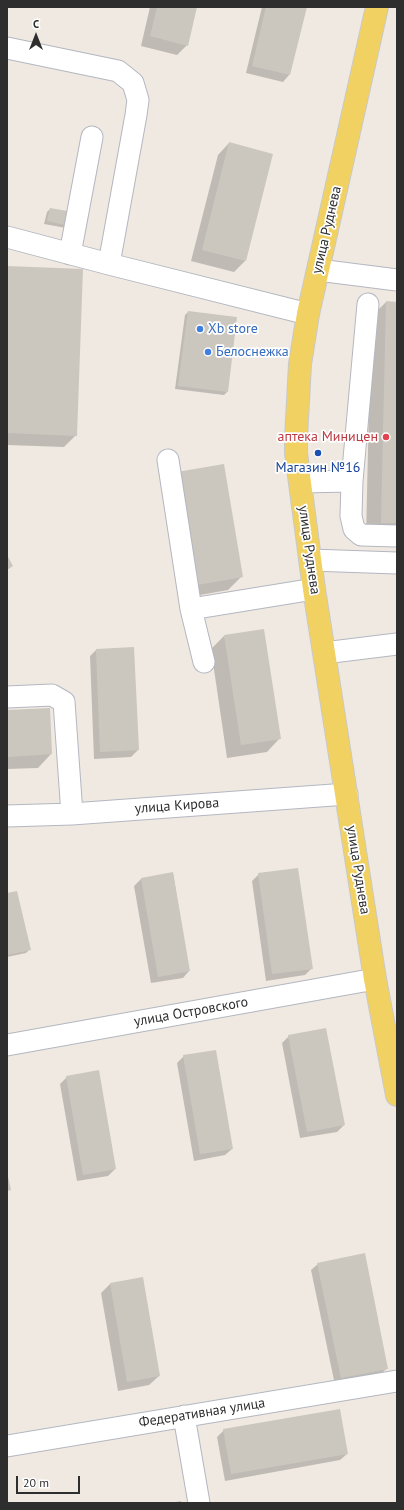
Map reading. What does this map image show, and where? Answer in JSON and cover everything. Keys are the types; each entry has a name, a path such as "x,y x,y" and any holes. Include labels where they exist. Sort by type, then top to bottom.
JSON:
{"main road":[{"name":"улица Руднева","path":"377,7 308,314 300,364 296,454 314,589 375,979 397,1095"}],"street":[{"path":"7,48 118,71 133,83 138,100 137,108 109,264"},
{"path":"70,254 92,137"},
{"path":"7,237 308,314"},
{"path":"318,270 397,280"},
{"path":"368,304 352,481 351,516 354,529 361,535 397,536"},
{"path":"168,460 191,609 204,662"},
{"path":"300,482 352,481"},
{"path":"310,560 397,563"},
{"path":"191,609 314,589"},
{"path":"324,653 397,644"},
{"path":"7,697 52,695 64,702 72,814"},
{"name":"улица Кирова","path":"7,816 72,814 347,794"},
{"name":"улица Островского","path":"7,1045 375,979"},
{"name":"Федеративная улица","path":"7,1446 397,1381"},
{"path":"184,1416 199,1503"}],"building":[{"path":"157,7 197,7 188,46 150,36"},
{"path":"266,7 307,7 290,75 252,66"},
{"path":"229,142 273,154 246,261 202,250"},
{"path":"50,208 73,212 70,226 47,221"},
{"path":"7,266 83,269 77,436 7,433"},
{"path":"386,301 397,302 397,523 381,523"},
{"name":"Белоснежка","path":"188,311 237,317 228,392 178,386"},
{"path":"224,464 243,577 197,585 177,472"},
{"path":"7,555 13,566 7,570"},
{"path":"264,629 281,739 241,745 224,635"},
{"path":"134,647 139,750 100,752 96,649"},
{"path":"50,708 52,754 7,757 7,710"},
{"path":"298,868 313,969 272,974 258,873"},
{"path":"173,872 190,971 158,977 141,878"},
{"path":"17,891 31,950 7,955 7,893"},
{"path":"326,1028 345,1125 307,1132 288,1035"},
{"path":"216,1050 233,1149 200,1154 183,1055"},
{"path":"99,1070 116,1169 83,1175 66,1076"},
{"path":"7,1172 11,1190 7,1191"},
{"path":"365,1253 388,1369 341,1378 317,1263"},
{"path":"143,1277 160,1376 127,1382 110,1283"},
{"path":"340,1409 348,1454 231,1474 223,1429"}],"place":[{"name":"Xb store","path":"200,329"},
{"name":"Белоснежка","path":"208,352"},
{"name":"аптека Миницен","path":"386,437"},
{"name":"Магазин №16","path":"318,453"}]}
